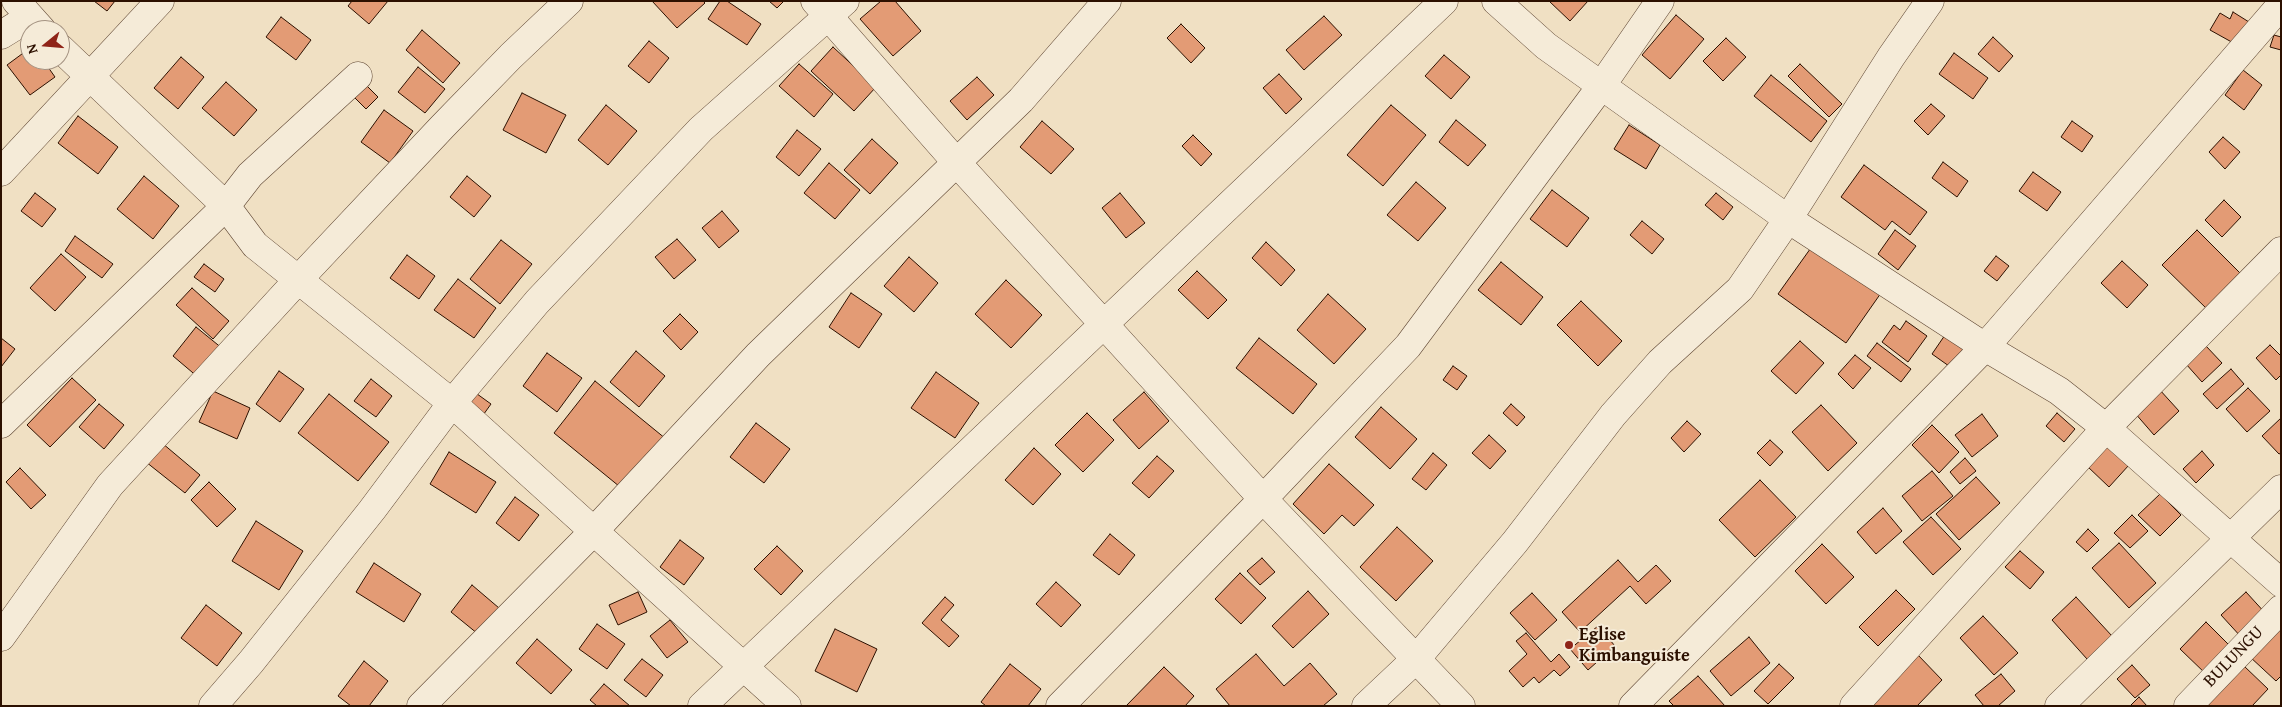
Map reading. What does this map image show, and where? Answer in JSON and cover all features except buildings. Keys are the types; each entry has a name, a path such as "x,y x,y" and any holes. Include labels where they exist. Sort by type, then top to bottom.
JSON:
{"street":[{"path":"1,172 88,76 160,1"},
{"path":"1,637 110,485 297,281 456,112 569,1"},
{"path":"421,706 594,530 758,356 1020,100 1107,1"},
{"path":"702,706 1444,1"},
{"path":"1496,1 1546,46 1788,219 1985,347 2059,390 2106,428 2281,583"},
{"path":"1060,706 1263,499 1408,346 1602,85 1660,1"},
{"path":"1366,706 1417,658 1515,542 1625,402 1660,362 1740,289 1788,219 1891,57 1930,1"},
{"path":"1633,706 1985,347 2281,5"},
{"path":"213,706 257,655 372,510 452,403 543,296 687,143 829,6 957,163 1102,324 1263,499 1461,706"},
{"path":"1,35 30,16"},
{"path":"70,58 226,206 255,245 297,281 452,403 786,706"},
{"path":"1,424 226,206 250,175 311,117 358,76"},
{"path":"1854,706 2106,428 2281,251"},
{"path":"2059,706 2281,489"},
{"name":"BULUNGU","path":"2188,706 2281,609"}],"place":[{"name":"Eglise Kimbanguiste","path":"1569,645"}]}
